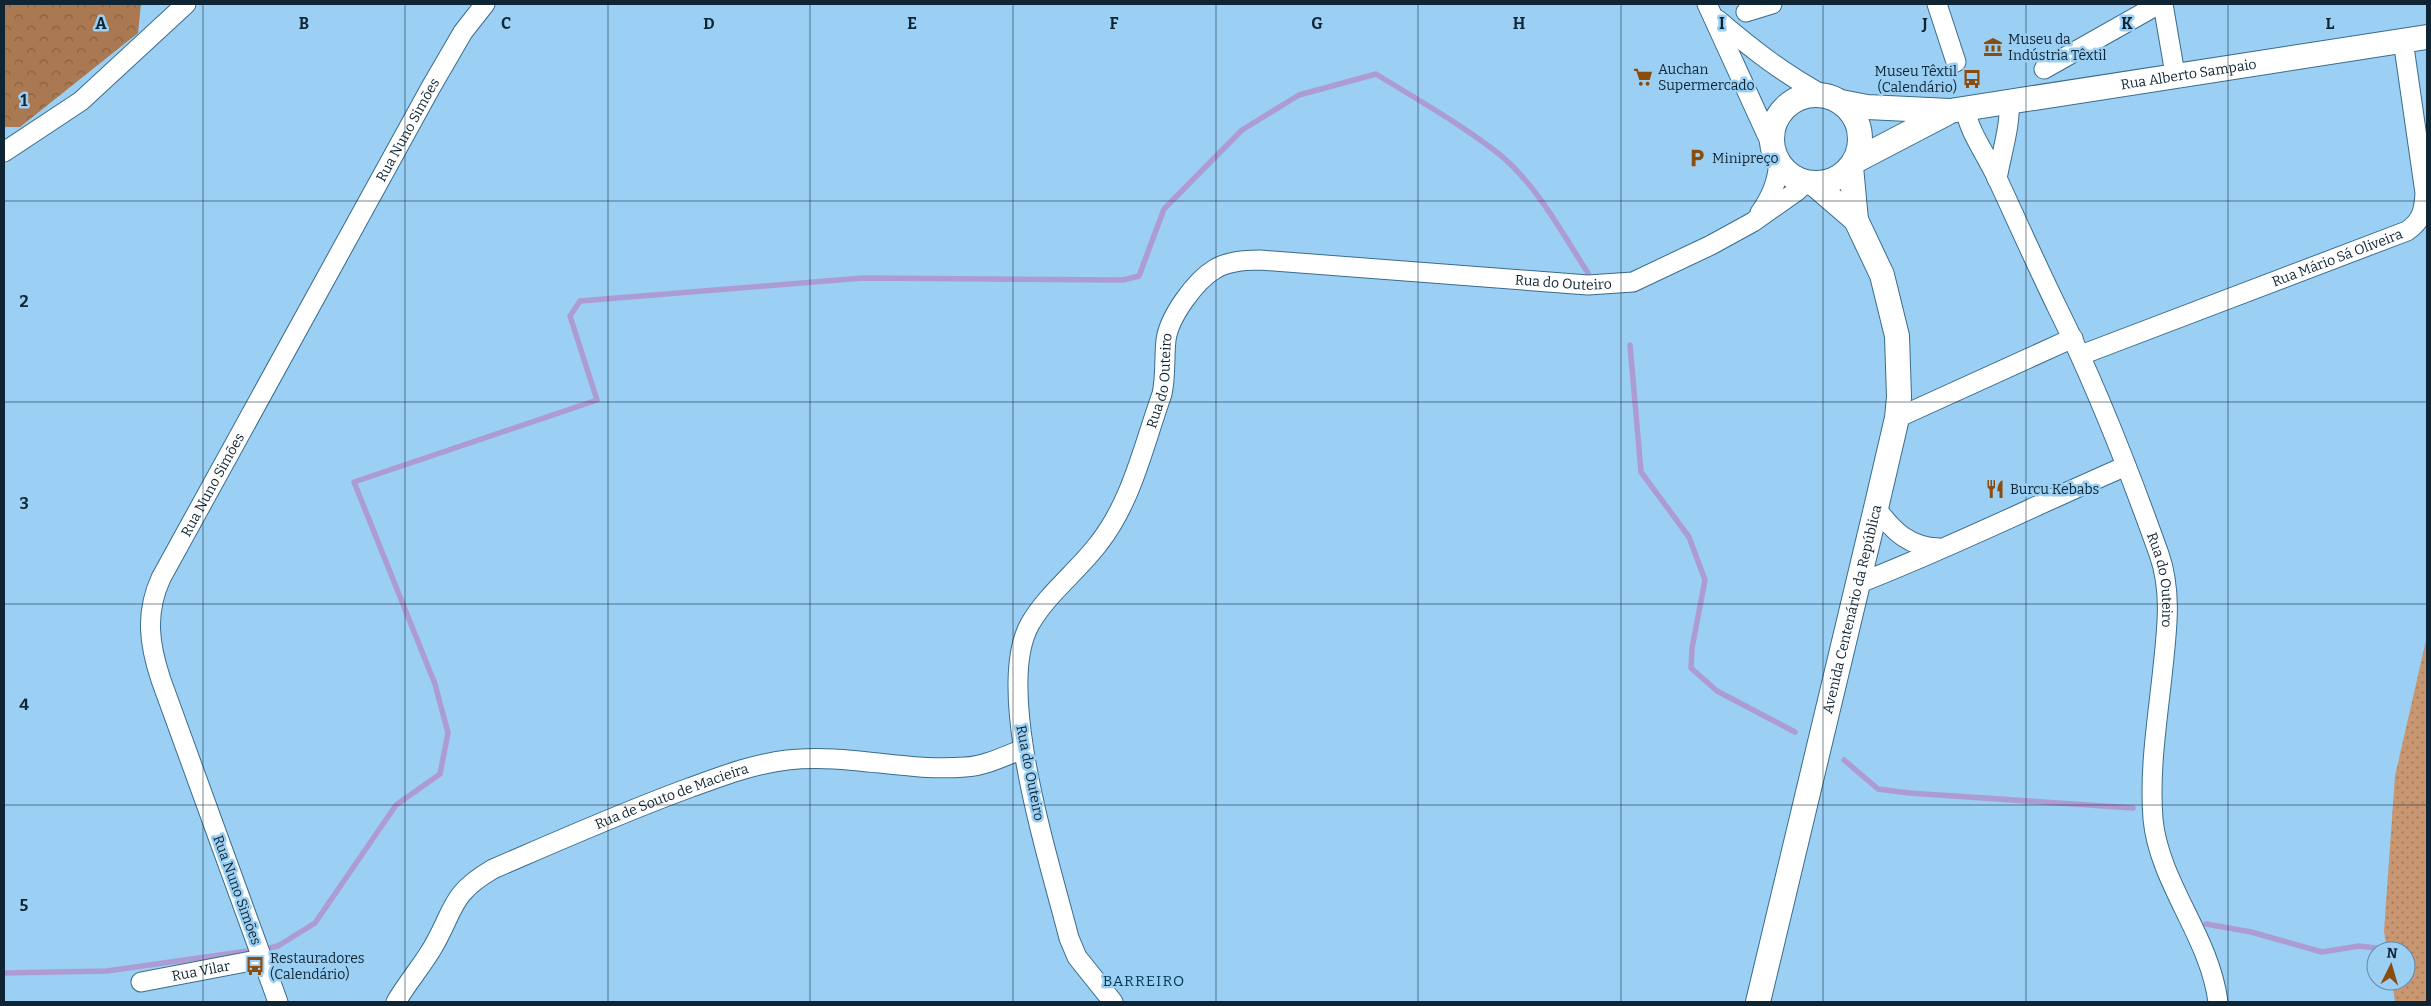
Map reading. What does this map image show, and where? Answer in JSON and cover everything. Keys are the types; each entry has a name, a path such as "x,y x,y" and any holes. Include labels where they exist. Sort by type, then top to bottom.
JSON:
{"main road":[{"name":"Rua Alberto Sampaio","path":"1958,110 1853,164 1834,180 1810,183 1786,172 1775,154 1772,132 1776,119 1784,108 1796,99 1809,95 1876,107 1958,110 2175,74 2427,37"},
{"name":"Rua Alberto Sampaio","path":"1832,98 1851,111 1858,122 1861,135 1860,148 1853,164"},
{"name":"Avenida Centenário da República","path":"1758,1002 1897,418 1900,368 1894,317 1882,275 1856,220 1853,164"},
{"name":"Avenida Centenário da República","path":"1810,183 1856,220"}],"street":[{"path":"4,152 81,101 186,4"},
{"name":"Rua Nuno Simões","path":"278,1002 161,680 151,647 149,621 151,607 161,578 439,73 463,32 485,4"},
{"path":"1746,12 1772,4"},
{"path":"1937,4 1956,62"},
{"path":"2044,69 2161,4 2175,74"},
{"name":"Rua Alberto Sampaio","path":"1711,10 1764,58 1792,78 1832,98"},
{"name":"Rua Alberto Sampaio","path":"1711,10 1775,154"},
{"name":"Rua Mário Sá Oliveira","path":"2077,346 2407,231 2417,224 2422,215 2425,193 2403,40"},
{"path":"1997,179 2001,148 2010,115 2009,102"},
{"name":"Rua do Outeiro","path":"1958,110 1969,125 1997,179 2015,221 2077,346 2160,556 2164,571 2168,618 2152,767 2153,822 2170,878 2210,962 2218,1002"},
{"name":"Rua do Outeiro","path":"1753,222 1770,198 1778,180 1775,154"},
{"name":"Rua do Outeiro","path":"1113,1002 1078,957 1069,938 1023,749 1017,678 1023,641 1030,624 1100,543 1126,496 1162,394 1165,379 1166,340 1171,322 1203,278 1216,268 1229,263 1260,260 1588,285 1633,282 1711,245 1753,222 1810,183"},
{"path":"1897,418 2077,346"},
{"path":"1857,584 1906,565 1939,548 2126,466"},
{"path":"1876,508 1903,538 1916,545 1939,548"},
{"name":"Rua de Souto de Macieira","path":"396,1002 433,946 448,911 473,880 493,869 647,803 749,766 788,760 830,758 913,766 967,768 1023,749"},
{"name":"Rua Vilar","path":"142,982 262,959"}],"shaded area":[{"path":"2427,636 2427,1002 2395,1002 2393,991 2416,991 2416,941 2386,941 2384,931 2395,776"}],"green space":[{"path":"4,4 141,4 138,33 20,127 4,127"}],"waterway":[{"path":"269,948 278,946 315,923 396,805 440,774 448,733 435,684 354,482 597,400 570,316 580,301 863,278 1123,280 1139,276 1164,209 1242,130 1299,95 1376,74 1470,132 1513,166 1548,210 1588,273"},
{"path":"1630,345 1641,472 1689,537 1705,580 1692,648 1691,668 1717,691 1795,732"},
{"path":"1844,760 1878,789 1909,793 2133,808"},
{"path":"2206,924 2251,932 2322,952 2359,946 2366,947"},
{"path":"4,973 107,971 248,951"}],"place":[{"name":"Museu da Indústria Têxtil","path":"1993,47"},
{"name":"Auchan Supermercado","path":"1643,77"},
{"name":"Museu Têxtil (Calendário)","path":"1972,79"},
{"name":"Minipreço","path":"1697,158"},
{"name":"Burcu Kebabs","path":"1995,489"},
{"name":"Restauradores (Calendário)","path":"255,966"}],"district":[{"name":"BARREIRO","path":"1144,981"}]}
